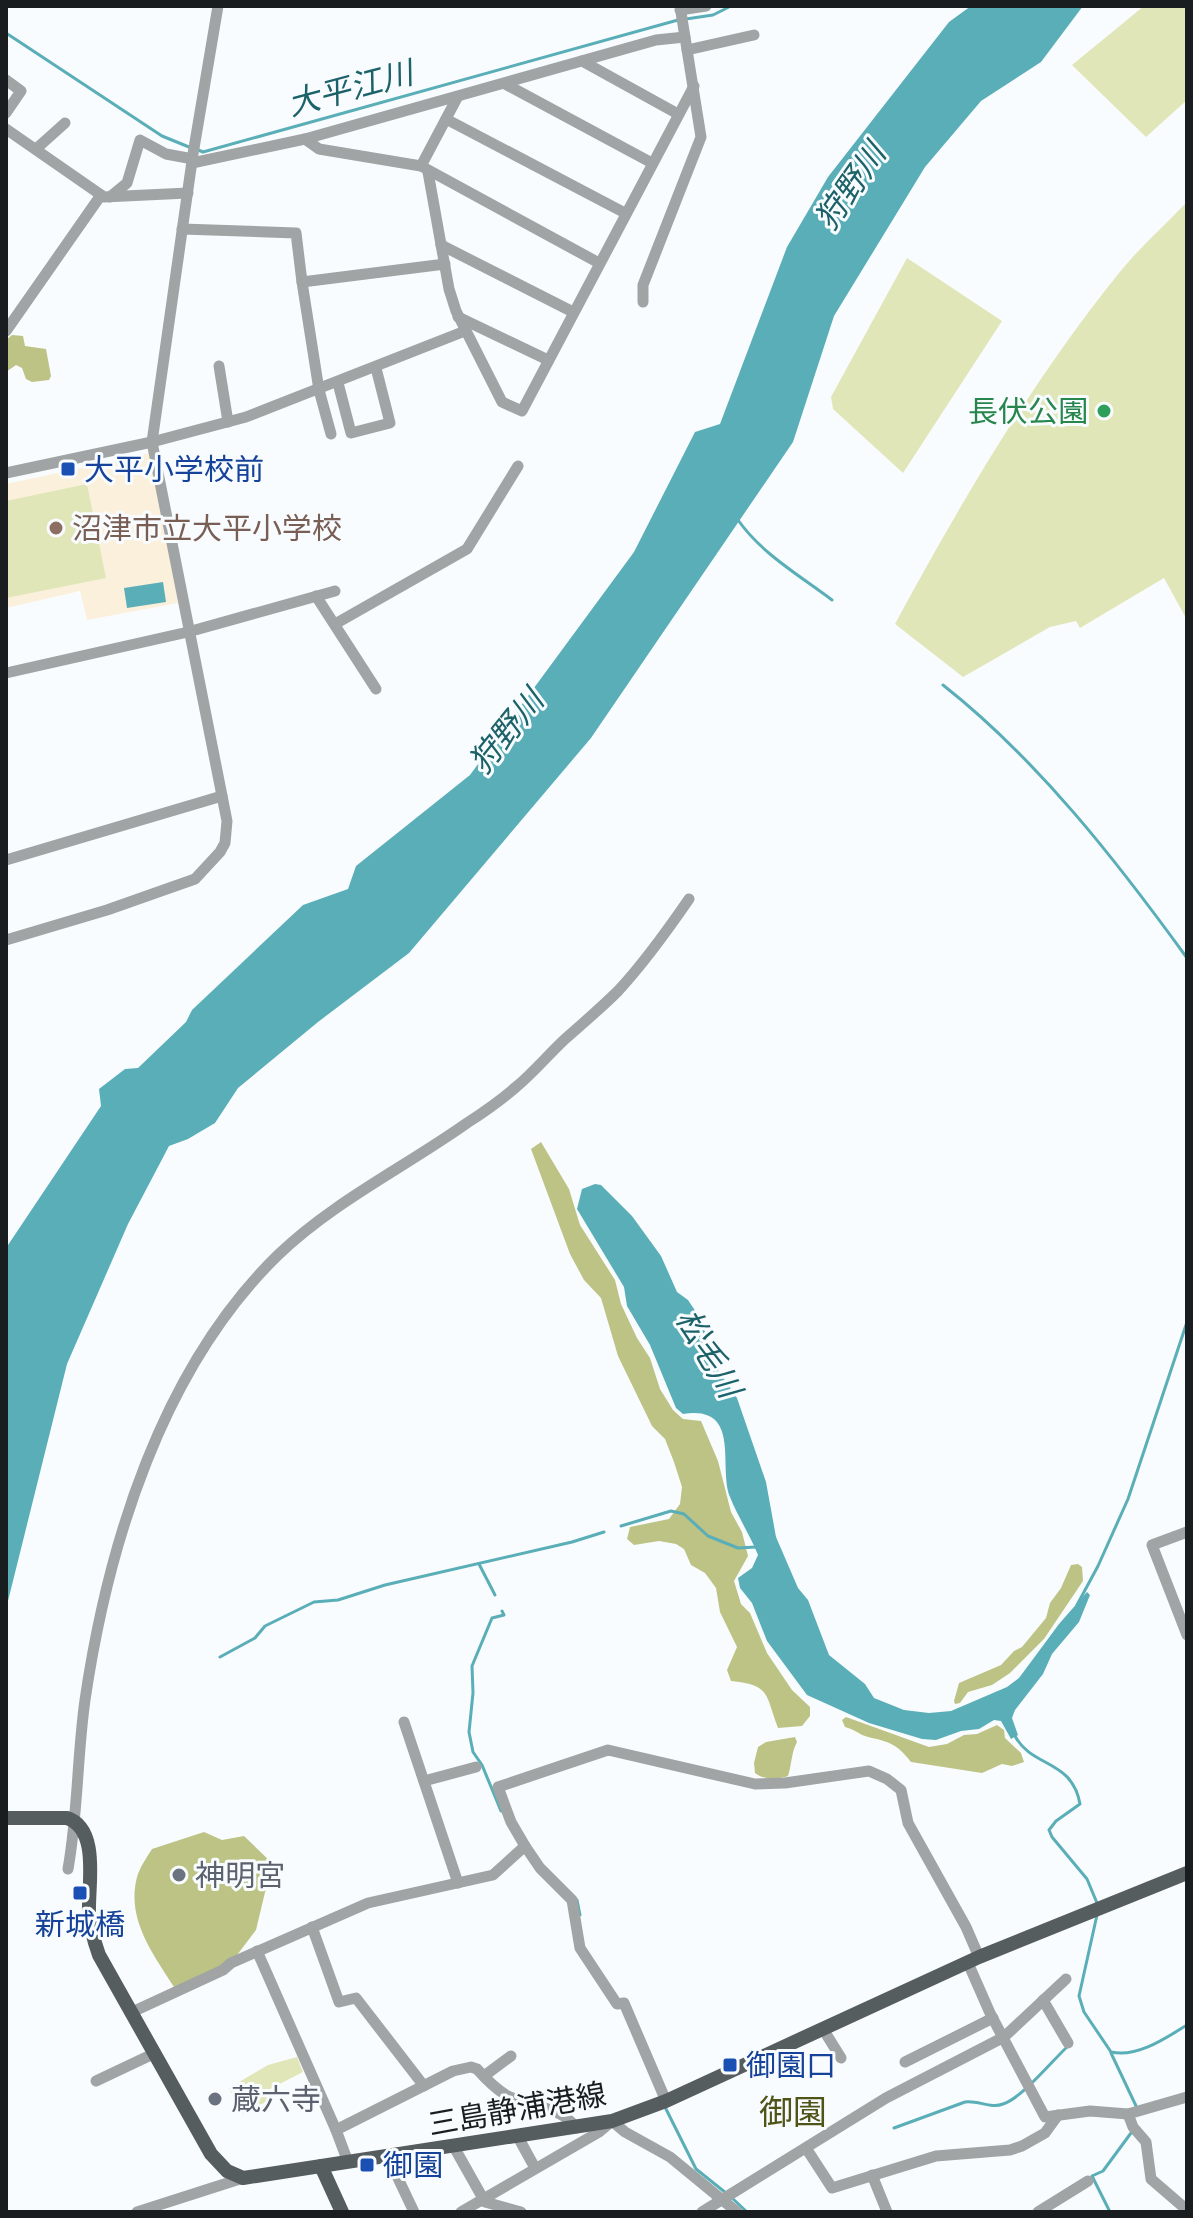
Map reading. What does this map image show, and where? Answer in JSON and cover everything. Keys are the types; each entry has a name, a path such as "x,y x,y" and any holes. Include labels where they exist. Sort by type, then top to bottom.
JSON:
{"main road":[{"path":"6,1818 71,1819 82,1828 88,1844 89,1915 99,1955 211,2154 227,2171 243,2178"},
{"name":"三島静浦港線","path":"243,2178 612,2121 666,2101 974,1960 1187,1873"},
{"path":"321,2166 342,2212"}],"street":[{"path":"6,940 107,910 195,879 212,863 225,843 227,821 152,442 195,141 218,6"},
{"path":"643,302 643,285 700,143 701,131 680,10 706,6"},
{"path":"6,331 106,196 127,183 140,140 166,154 193,159 305,139 684,32"},
{"path":"687,50 754,35"},
{"path":"582,61 678,114"},
{"path":"6,80 21,91 6,113"},
{"path":"505,84 652,163"},
{"path":"457,98 424,169 449,289 458,317 502,402 522,411 694,86"},
{"path":"446,119 625,213"},
{"path":"36,149 65,123"},
{"path":"9,134 106,196 188,193"},
{"path":"305,139 319,149 424,169 599,263"},
{"path":"182,229 296,233 319,390 331,434"},
{"path":"441,245 573,312"},
{"path":"302,282 445,264"},
{"path":"458,317 548,360"},
{"path":"6,473 152,442 228,422 338,383 465,331"},
{"path":"219,366 228,422"},
{"path":"338,383 351,433 390,423 376,368"},
{"path":"335,624 467,549 518,466"},
{"path":"6,673 188,632 335,591"},
{"path":"316,596 376,689"},
{"path":"6,860 222,796"},
{"path":"68,1869 77,1758 86,1697 99,1627 123,1532 158,1436 199,1354 278,1255 331,1213 517,1087 617,991 664,935 689,899"},
{"path":"1187,1532 1152,1545 1187,1635"},
{"path":"404,1722 458,1883"},
{"path":"666,2101 624,2003 617,2004 580,1948 572,1900 540,1868 525,1846 511,1822 498,1787 608,1750 662,1760 755,1784 875,1772 901,1790 908,1823 966,1927 993,2018 1045,2117 1090,2111 1128,2114 1187,2097"},
{"path":"424,1781 476,1767"},
{"path":"130,2013 223,1970 231,1963 368,1903 493,1875 525,1846"},
{"path":"312,1927 339,2002 356,1998 424,2086"},
{"path":"257,1951 348,2162"},
{"path":"702,2212 886,2098 1004,2037 1066,1979"},
{"path":"1043,2000 1068,2043"},
{"path":"905,2062 993,2018"},
{"path":"823,2029 841,2058"},
{"path":"96,2081 153,2054"},
{"path":"484,2076 511,2056"},
{"path":"336,2130 463,2068 477,2069 507,2095 562,2115 571,2120 576,2128"},
{"path":"1128,2114 1133,2127 1146,2142 1151,2179 1187,2210"},
{"path":"806,2148 829,2187 951,2153 1010,2150 1045,2133 1058,2115"},
{"path":"461,2212 599,2132 612,2121 625,2132 670,2157 737,2212"},
{"path":"518,2137 535,2168"},
{"path":"454,2147 483,2199 521,2212"},
{"path":"388,2157 414,2212"},
{"path":"872,2175 887,2212"},
{"path":"137,2212 243,2178"},
{"path":"1038,2212 1088,2181"}],"shaded area":[{"name":"沼津市立大平小学校","path":"150,453 178,603 87,620 80,591 6,608 6,484"}],"green space":[{"path":"1144,6 1187,6 1187,100 1146,137 1072,65"},
{"name":"長伏公園","path":"1187,202 1187,620 1164,578 1080,628 1076,621 1050,627 963,677 895,624 972,488 1027,399 1127,264"},
{"path":"907,258 1002,321 903,473 833,409 831,397"},
{"path":"12,335 23,336 25,346 46,349 49,380 32,382 16,365 6,372 6,340"},
{"path":"87,484 106,578 6,598 6,501"},
{"path":"541,1142 569,1189 580,1225 615,1280 621,1304 650,1358 660,1389 673,1410 683,1419 701,1421 718,1461 731,1512 742,1532 748,1556 734,1581 741,1604 750,1613 767,1653 792,1690 810,1707 810,1716 802,1726 778,1728 765,1693 753,1685 731,1681 727,1670 737,1647 720,1612 716,1588 705,1573 691,1565 684,1549 659,1541 634,1545 627,1539 630,1527 669,1519 680,1504 682,1487 665,1439 652,1426 618,1356 601,1298 584,1280 570,1254 531,1149"},
{"path":"1071,1565 1082,1567 1083,1581 1044,1639 1010,1673 992,1685 968,1692 960,1703 955,1704 959,1683 1001,1665 1022,1647 1046,1618 1050,1603"},
{"path":"846,1717 929,1747 947,1744 997,1725 1021,1753 1024,1762 1012,1766 1002,1764 982,1773 911,1762 892,1745 845,1727 842,1720"},
{"path":"795,1737 797,1742 788,1776 771,1779 755,1773 758,1747 766,1742"},
{"path":"204,1832 222,1840 244,1836 272,1863 256,1930 231,1963 174,1987 150,1949 138,1922 135,1907 137,1877 152,1849"},
{"path":"297,2057 303,2072 268,2090 268,2101 242,2114 229,2088 268,2065"}],"water":[{"name":"狩野川","path":"971,6 1083,6 1041,62 981,101 925,167 834,316 793,442 591,738 409,953 238,1088 215,1123 169,1146 128,1224 67,1364 6,1609 6,1248 101,1106 99,1089 125,1069 138,1068 186,1022 192,1010 303,905 348,889 356,866 470,775 634,552 695,432 720,424 787,247 828,177 949,22"},
{"path":"163,582 166,602 127,608 124,588"},
{"name":"松毛川","path":"601,1185 632,1216 661,1256 677,1292 688,1300 696,1312 706,1334 712,1361 737,1398 766,1482 776,1537 798,1588 808,1600 829,1655 865,1684 874,1698 904,1710 929,1713 951,1711 1007,1687 1019,1678 1087,1592 1090,1595 1079,1622 1052,1654 1043,1674 1015,1710 1012,1718 1018,1735 1011,1739 1001,1721 994,1720 979,1729 961,1731 936,1740 922,1739 869,1723 807,1695 767,1641 752,1603 740,1588 738,1578 752,1568 758,1555 730,1497 721,1428 714,1419 701,1414 683,1414 676,1408 650,1345 627,1306 624,1287 577,1209 582,1189"}],"waterway":[{"name":"大平江川","path":"686,19 713,15 731,6"},
{"name":"大平江川","path":"196,149 203,152 678,20"},
{"name":"大平江川","path":"6,33 162,136 189,147"},
{"path":"738,520 770,554 832,600"},
{"path":"943,685 978,714 1043,778 1104,848 1187,958"},
{"path":"1077,1605 1128,1499 1187,1322"},
{"path":"621,1526 671,1511 684,1514 708,1536 738,1548 756,1547"},
{"path":"220,1657 255,1638 265,1626 314,1602 338,1600 385,1585 604,1532"},
{"path":"479,1564 495,1595"},
{"path":"501,1811 482,1765 473,1752 469,1732 472,1666 492,1618 504,1615 502,1611"},
{"path":"1015,1736 1031,1754 1060,1771 1076,1789 1080,1804 1049,1830 1087,1879 1097,1903"},
{"path":"577,1900 580,1915"},
{"path":"1097,1915 1079,1996 1084,2012 1111,2052 1141,2050 1187,2025"},
{"path":"894,2128 965,2102 994,2106 1003,2104 1027,2087 1067,2047"},
{"path":"1111,2053 1137,2108"},
{"path":"665,2107 696,2169 726,2193"},
{"path":"1110,2212 1092,2176 1103,2171 1131,2133"},
{"path":"732,2198 747,2212"}],"place":[{"name":"長伏公園","path":"1104,411"},
{"name":"大平小学校前","path":"68,469"},
{"name":"沼津市立大平小学校","path":"56,528"},
{"name":"神明宮","path":"179,1875"},
{"name":"新城橋","path":"80,1893"},
{"name":"御園口","path":"730,2065"},
{"name":"蔵六寺","path":"215,2099"},
{"name":"御園","path":"367,2165"}],"district":[{"name":"御園","path":"793,2112"}]}
